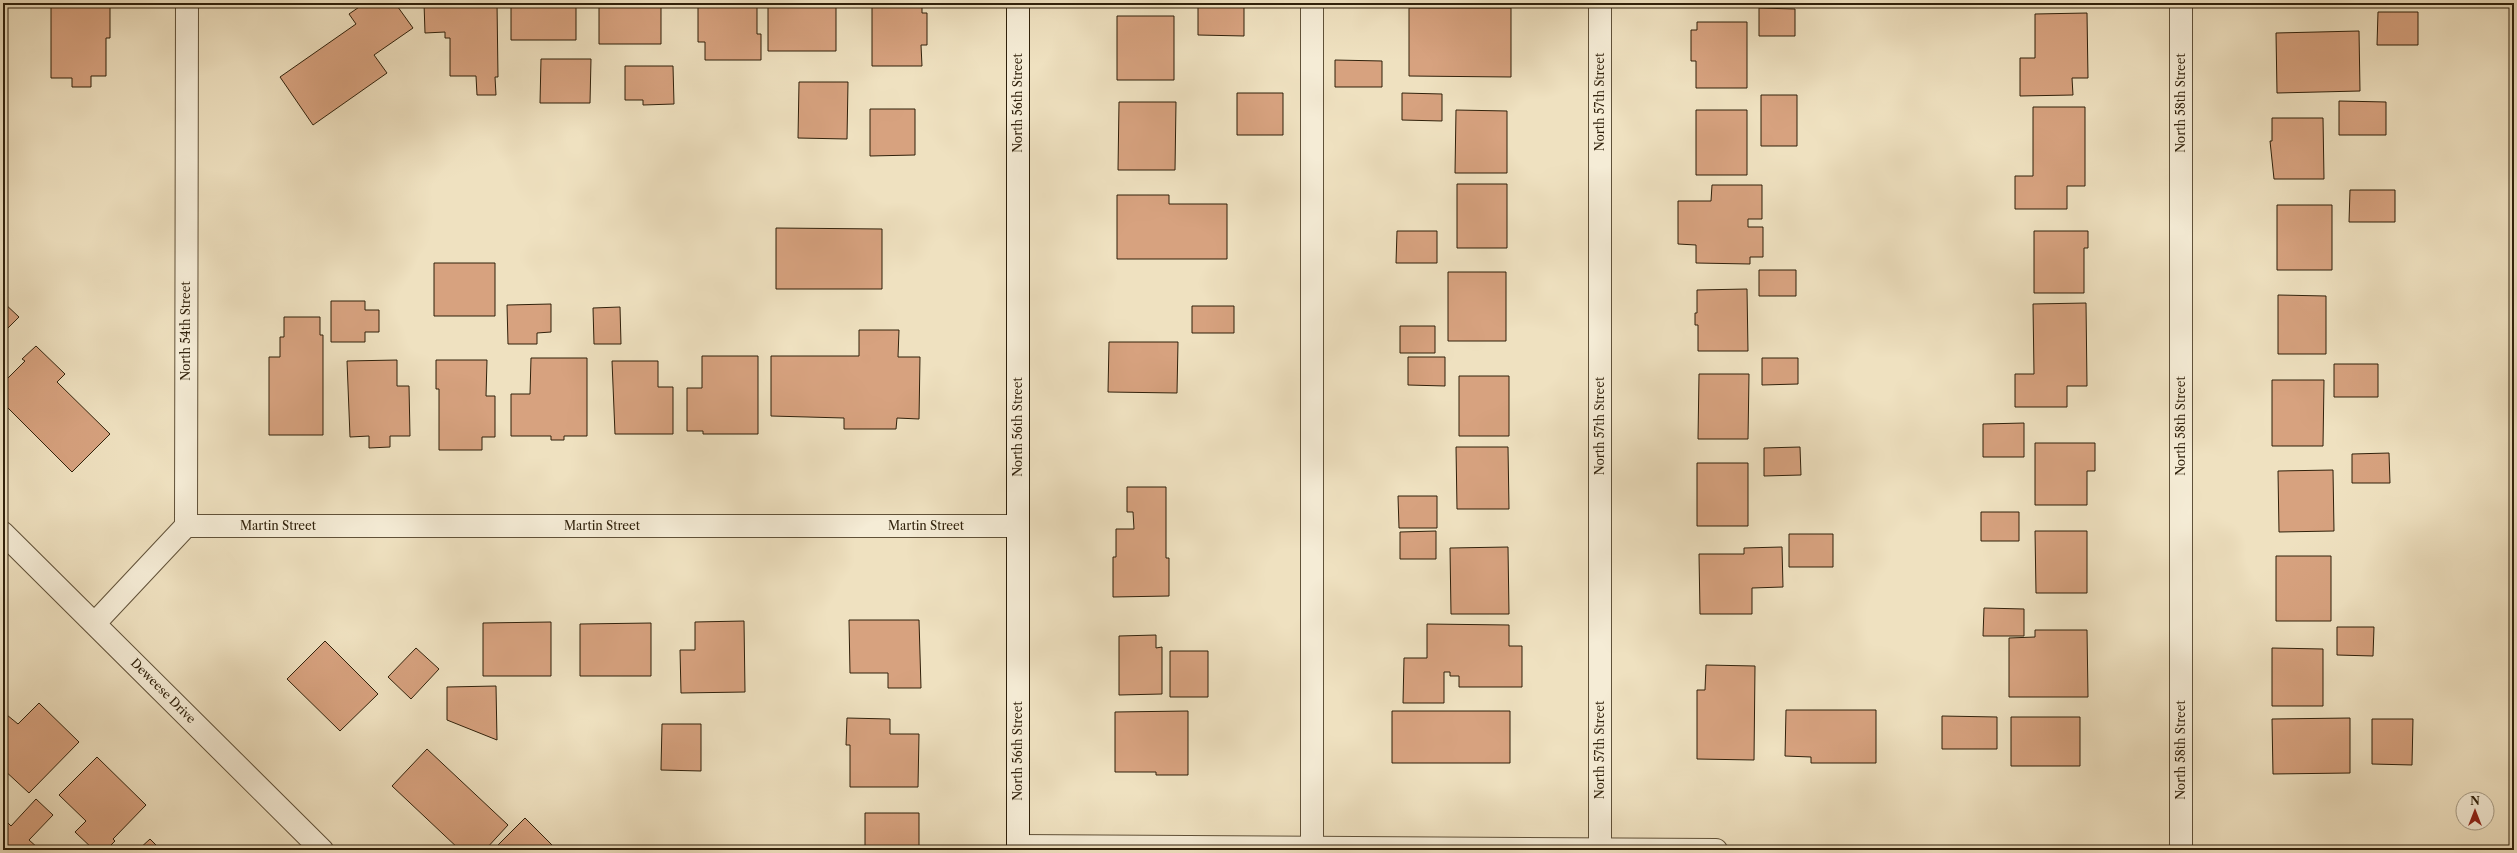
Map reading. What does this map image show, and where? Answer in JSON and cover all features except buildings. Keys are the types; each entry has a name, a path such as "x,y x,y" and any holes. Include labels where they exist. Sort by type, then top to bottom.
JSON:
{"street":[{"name":"North 54th Street","path":"186,526 187,3"},
{"name":"North 56th Street","path":"1018,3 1018,848"},
{"path":"1312,3 1312,848"},
{"name":"North 57th Street","path":"1600,3 1600,849"},
{"name":"North 58th Street","path":"2181,3 2181,850"},
{"name":"Martin Street","path":"186,526 1018,526"},
{"path":"95,623 186,526"},
{"name":"Deweese Drive","path":"3,534 95,623 322,850"},
{"path":"1018,848 1716,850"}]}
